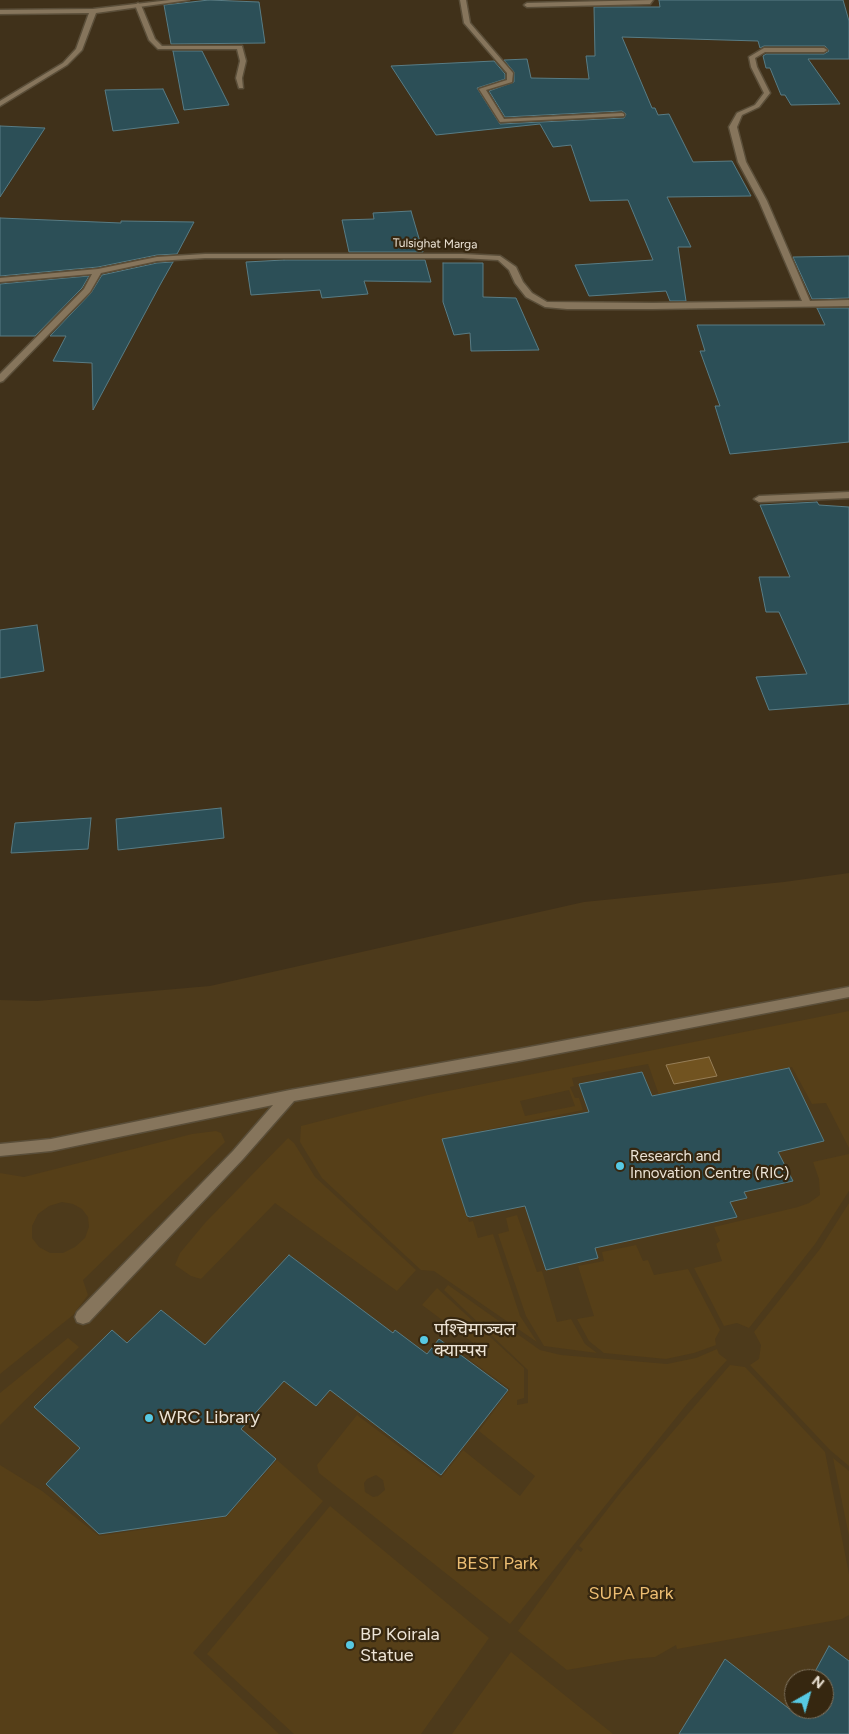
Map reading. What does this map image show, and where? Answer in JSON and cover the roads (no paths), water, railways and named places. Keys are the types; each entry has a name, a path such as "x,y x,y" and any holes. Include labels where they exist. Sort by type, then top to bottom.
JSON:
{"street":[{"path":"0,12 93,11 186,0"},
{"path":"463,0 467,23 510,73 510,81 482,89 502,121 622,115"},
{"path":"527,5 650,2 650,0"},
{"path":"138,5 152,40 160,48 240,47 243,61 239,78 241,87"},
{"path":"0,104 65,64 79,50 93,11"},
{"path":"807,303 763,201 742,162 733,126 739,114 757,106 767,93 754,67 752,57 764,50 824,50"},
{"name":"Tulsighat Marga","path":"0,280 98,271 157,259 205,256 462,256 500,258 513,270 518,283 529,295 545,304 567,306 849,303"},
{"path":"0,379 87,290 98,271"},
{"path":"759,499 849,495"},
{"path":"0,1150 51,1144 290,1096 519,1055 849,992"},
{"path":"83,1317 238,1155 290,1096"}],"place":[{"name":"Research and Innovation Centre (RIC)","path":"620,1166"},
{"name":"पश्‍चिमाञ्‍चल क्याम्पस","path":"424,1340"},
{"name":"WRC Library","path":"149,1418"},
{"name":"BP Koirala Statue","path":"350,1645"}],"park label":[{"name":"BEST Park","path":"497,1564"},
{"name":"SUPA Park","path":"631,1594"}]}
